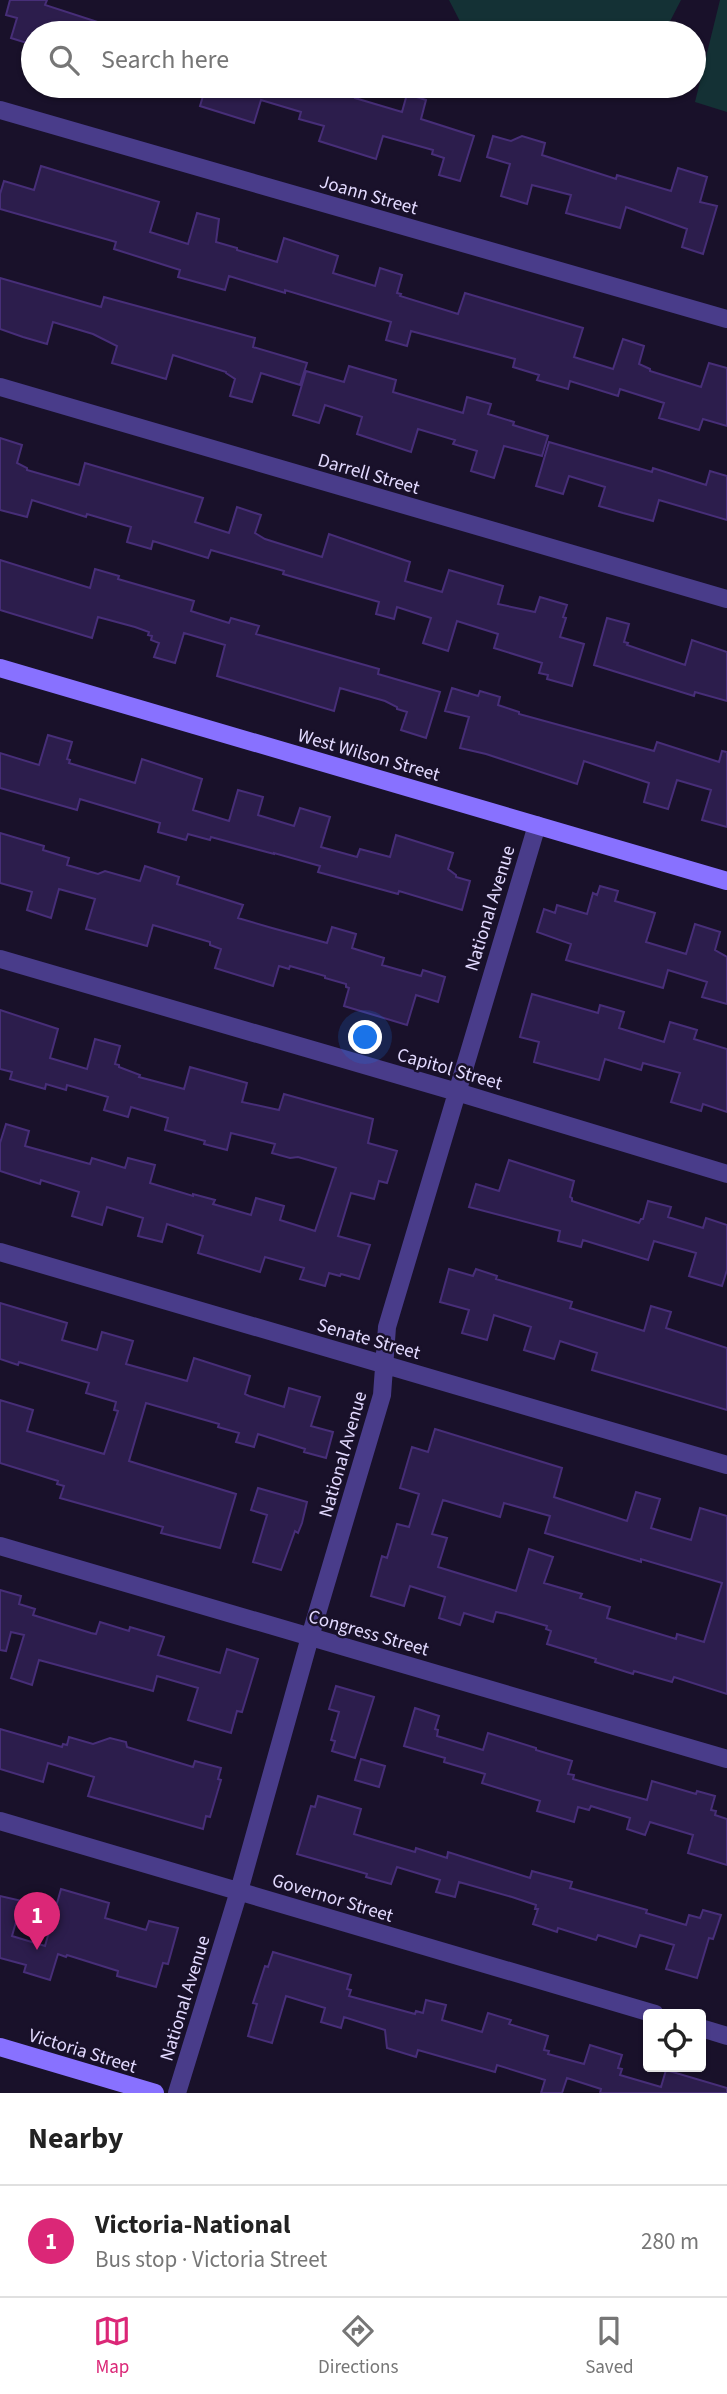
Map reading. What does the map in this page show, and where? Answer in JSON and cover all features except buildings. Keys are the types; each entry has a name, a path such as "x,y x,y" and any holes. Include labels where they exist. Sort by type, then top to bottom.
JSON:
{"street":[{"name":"Joann Street","path":"0,110 727,318"},
{"name":"Darrell Street","path":"0,387 727,599"},
{"name":"West Wilson Street","path":"0,668 727,881"},
{"name":"National Avenue","path":"177,2093 239,1891 310,1637 382,1395 387,1328 537,825"},
{"name":"Capitol Street","path":"0,959 727,1174"},
{"name":"Senate Street","path":"0,1252 727,1465"},
{"name":"Congress Street","path":"0,1546 727,1759"},
{"name":"Governor Street","path":"0,1821 643,2010"},
{"path":"706,2030 727,2036"},
{"name":"Victoria Street","path":"0,2047 155,2093"}],"green space":[{"path":"449,0 681,0 670,21 460,21"},
{"path":"720,0 727,0 727,112 695,102 696,98 706,98 706,57"}],"place":[{"name":"Victoria-National","path":"37,1950"}]}
